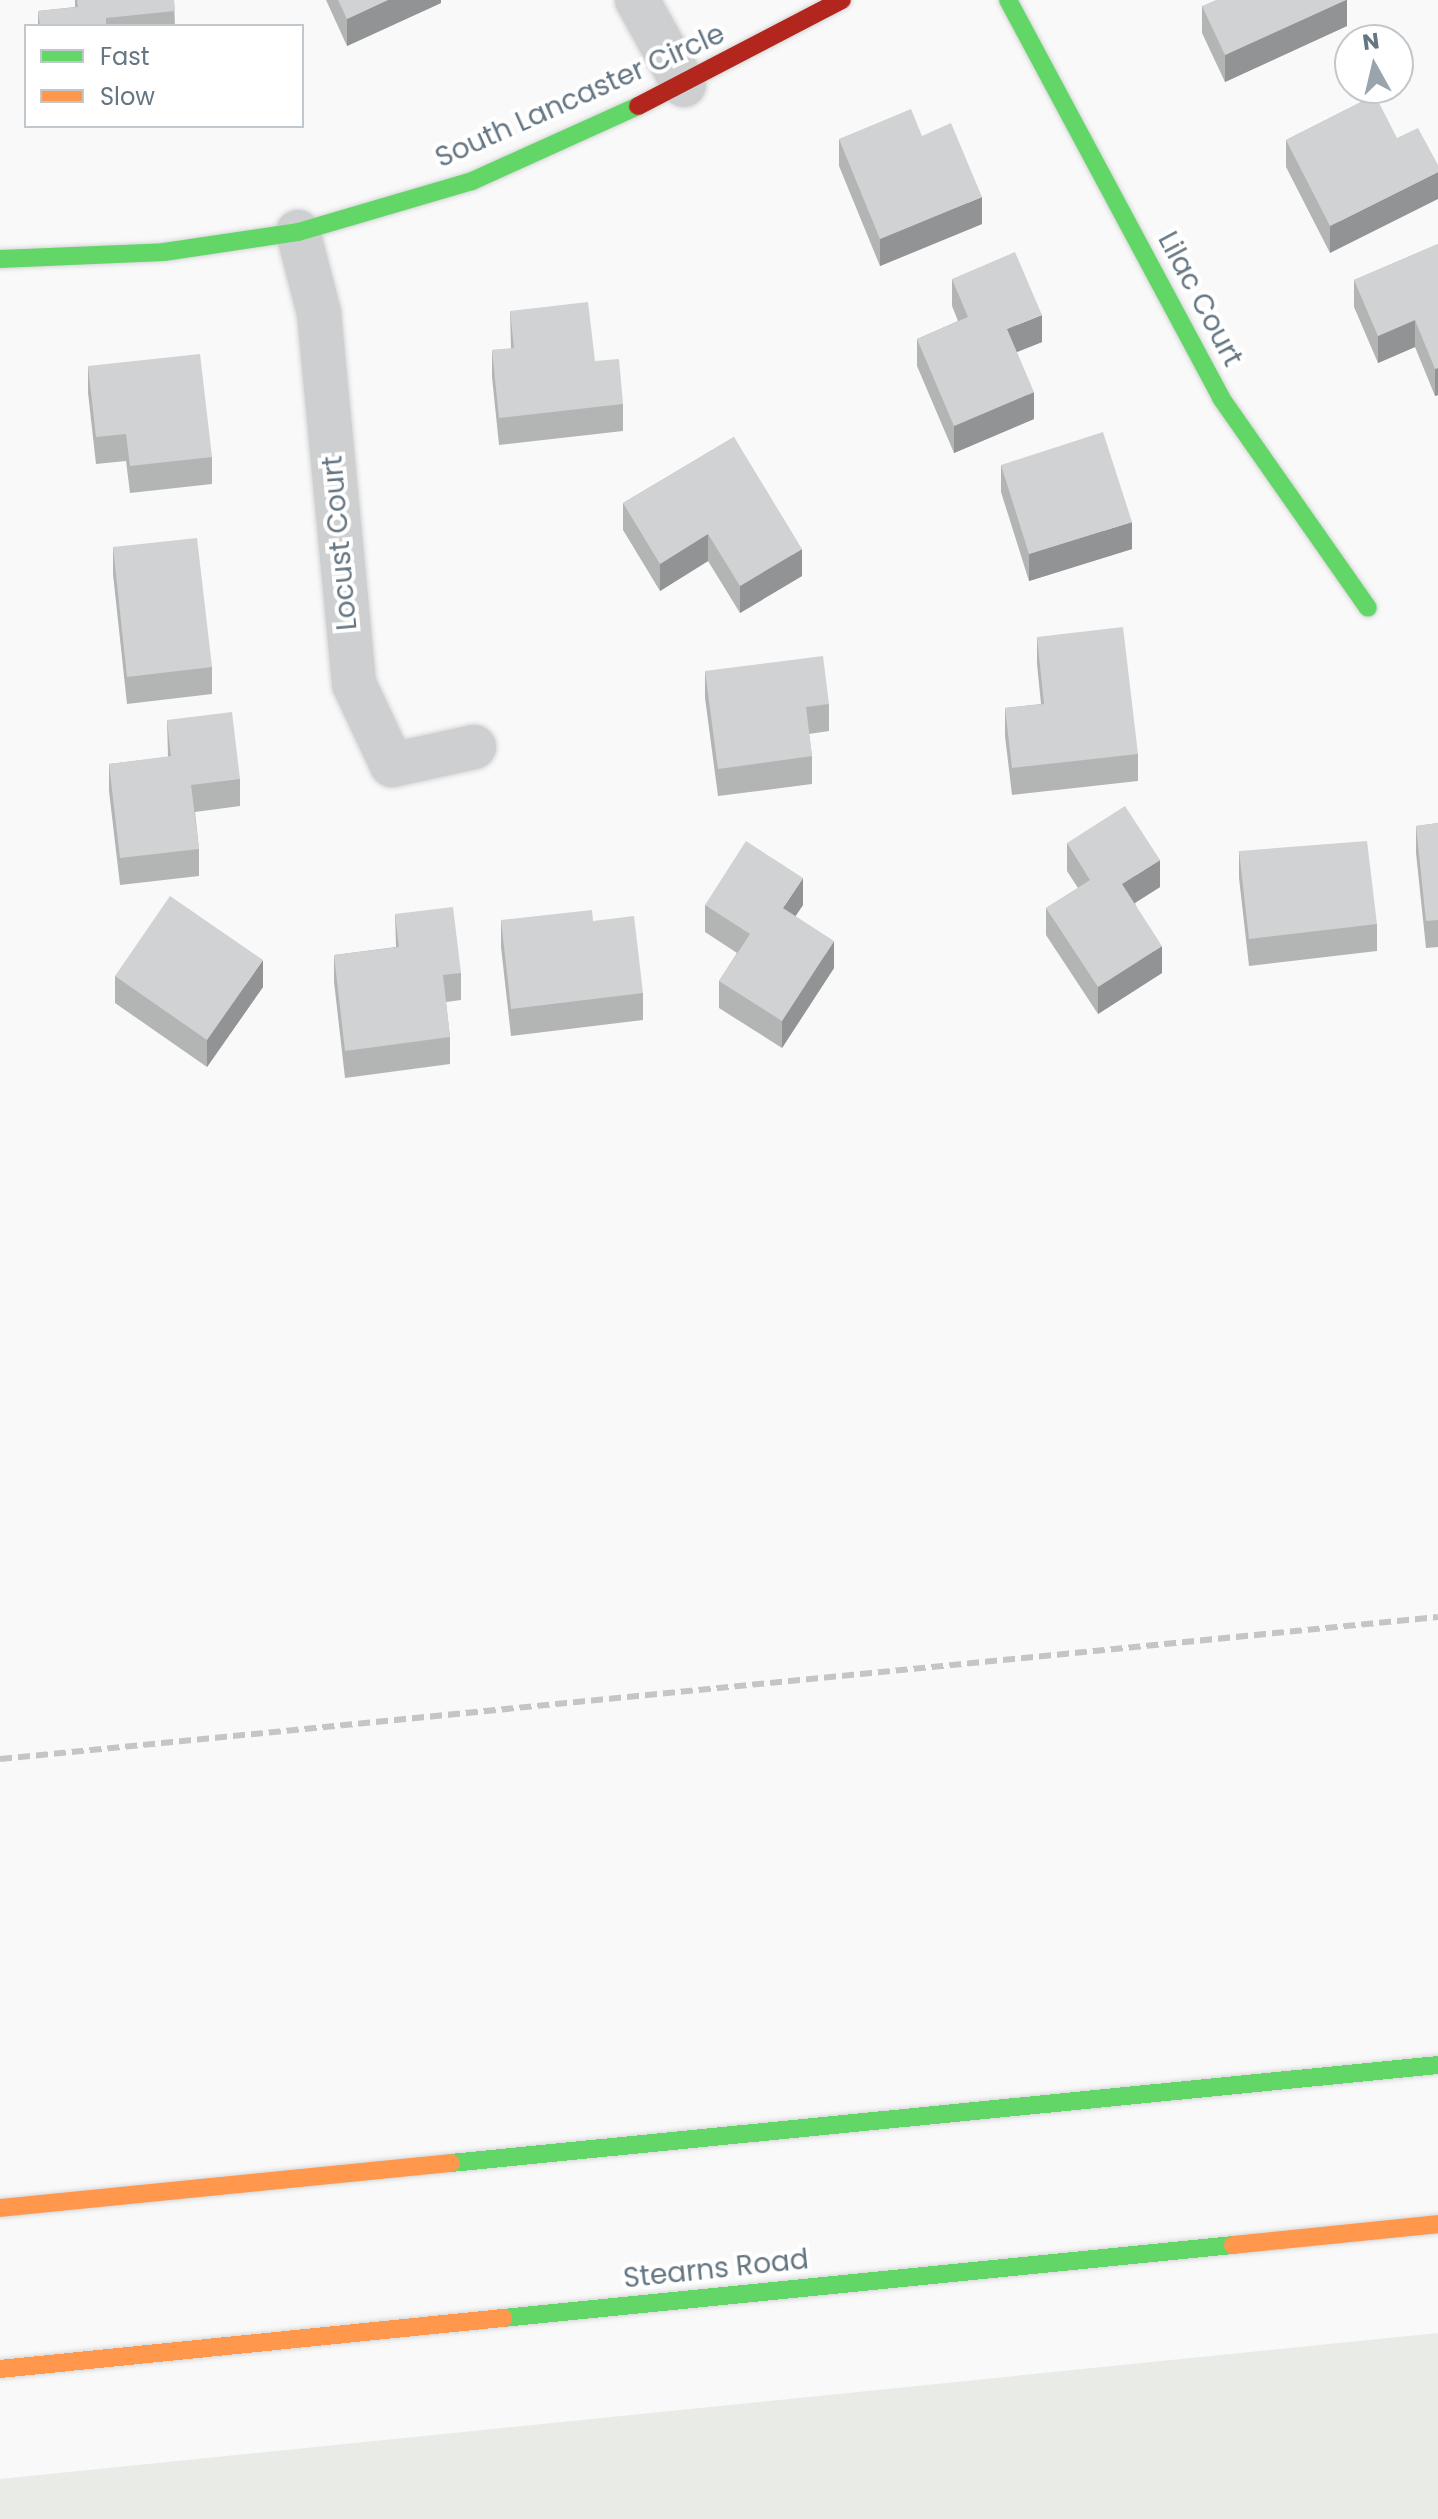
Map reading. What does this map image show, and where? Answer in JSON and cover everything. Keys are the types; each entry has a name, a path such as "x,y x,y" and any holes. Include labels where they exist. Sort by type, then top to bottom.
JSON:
{"main road":[{"name":"South Lancaster Circle","path":"0,259 164,252 298,232 472,181 684,85 842,0"},
{"name":"Lilac Court","path":"1008,0 1221,398 1368,608"},
{"path":"0,2208 1438,2065"},
{"name":"Stearns Road","path":"0,2369 1438,2224"}],"street":[{"path":"637,0 684,85"},
{"name":"Locust Court","path":"298,232 319,313 354,684 392,765 474,747"}],"shaded area":[{"path":"1438,2333 1438,2519 0,2519 0,2479"}],"building":[{"path":"77,0 174,0 175,11 106,18 106,24 40,24 38,11 78,7"},
{"path":"338,0 388,0 347,19"},
{"path":"1216,0 1346,0 1225,55 1202,6"},
{"path":"1357,104 1380,104 1397,138 1418,128 1438,165 1438,172 1330,226 1286,140"},
{"path":"911,109 922,136 951,123 982,197 880,239 839,139"},
{"path":"1438,244 1438,368 1435,369 1415,320 1378,336 1354,280"},
{"path":"1015,252 1042,315 1007,329 1034,392 954,426 917,339 968,317 952,279"},
{"path":"588,302 595,361 619,359 623,404 499,418 492,350 514,348 510,311"},
{"path":"200,354 212,457 130,466 126,434 96,437 88,366"},
{"path":"1103,432 1132,522 1029,554 1001,465"},
{"path":"734,437 802,549 740,586 708,534 660,564 623,503"},
{"path":"197,538 212,667 127,677 113,547"},
{"path":"1123,627 1138,754 1012,768 1005,708 1044,704 1037,637"},
{"path":"823,656 829,704 806,707 812,756 718,769 705,671"},
{"path":"232,712 240,779 191,785 199,849 120,858 109,764 171,756 167,720"},
{"path":"1125,806 1160,860 1122,884 1162,946 1098,987 1046,908 1090,880 1067,843"},
{"path":"1438,823 1438,920 1426,921 1416,826"},
{"path":"746,841 803,878 783,908 834,941 782,1021 719,981 750,934 705,905"},
{"path":"1367,841 1377,924 1249,939 1239,851"},
{"path":"170,896 263,960 207,1040 115,976"},
{"path":"453,907 461,973 443,975 450,1037 345,1051 334,955 399,947 395,914"},
{"path":"592,910 593,921 634,916 643,993 511,1009 501,920"}],"railway":[{"path":"0,1759 1438,1617"}],"traffic: fast":[{"path":"1008,0 1221,398 1368,608"},
{"path":"0,259 164,252 298,232 472,181 638,106"},
{"path":"451,2163 1438,2065"},
{"path":"503,2318 1233,2245"}],"traffic: slow":[{"path":"0,2208 451,2163"},
{"path":"1233,2245 1438,2224"},
{"path":"0,2369 503,2318"}],"traffic: jam":[{"path":"638,106 842,0"}]}
